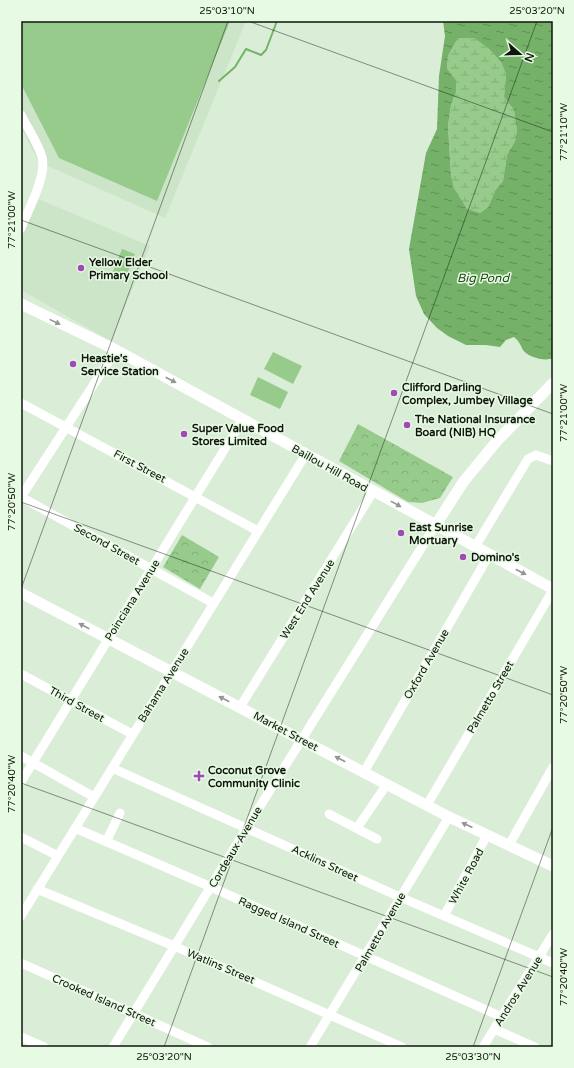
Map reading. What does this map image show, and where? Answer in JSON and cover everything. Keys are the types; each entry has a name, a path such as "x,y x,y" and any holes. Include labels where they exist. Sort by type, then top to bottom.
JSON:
{"main road":[{"name":"Baillou Hill Road","path":"21,304 116,350 553,590"},
{"path":"435,526 464,481 497,441 553,383"},
{"name":"Market Street","path":"21,593 449,817 553,866"}],"street":[{"path":"21,116 36,143 43,166 40,178 23,216 21,228"},
{"path":"21,497 116,350"},
{"name":"First Street","path":"21,402 258,531"},
{"name":"Poinciana Avenue","path":"21,782 108,638 197,497 243,419"},
{"name":"Bahama Avenue","path":"21,916 306,454"},
{"path":"475,547 528,459 536,455 553,461"},
{"name":"West End Avenue","path":"240,707 373,492"},
{"name":"Second Street","path":"21,497 213,603"},
{"name":"Cordeaux Avenue","path":"112,1047 435,526"},
{"name":"Oxford Avenue","path":"364,772 489,555"},
{"name":"Palmetto Street","path":"427,805 553,590"},
{"name":"Third Street","path":"21,674 132,734"},
{"path":"21,756 94,797"},
{"path":"509,845 553,767"},
{"name":"Acklins Street","path":"112,768 247,827 400,897 553,963"},
{"path":"357,828 387,784"},
{"path":"106,842 120,813"},
{"path":"329,814 377,839"},
{"name":"Palmetto Avenue","path":"310,1047 449,817"},
{"name":"Ragged Island Street","path":"74,828 211,887 502,1017"},
{"name":"White Road","path":"444,916 487,835"},
{"path":"21,837 58,856"},
{"name":"Watlins Street","path":"37,889 174,946 331,1014 402,1047"},
{"name":"Andros Avenue","path":"483,1047 553,934"},
{"name":"Crooked Island Street","path":"21,963 134,1012 208,1047"},
{"path":"494,1029 535,1047"},
{"path":"21,1037 44,1047"}],"shaded area":[{"path":"21,21 246,21 165,218 39,162 21,128"},
{"name":"Yellow Elder Primary School","path":"38,199 150,246 111,341 21,290 21,240"}],"green space":[{"path":"21,21 230,21 157,201 59,158 21,84"},
{"path":"458,38 474,38 489,49 501,62 506,74 504,97 514,110 517,131 515,141 507,155 503,181 496,189 488,207 480,213 467,210 454,188 451,175 448,126 451,105 456,92 456,80 447,70 448,56"},
{"path":"122,249 135,254 125,279 112,274"},
{"path":"273,352 302,366 293,384 264,369"},
{"path":"258,377 288,392 280,409 250,395"},
{"path":"358,424 453,477 440,498 422,503 408,502 339,461"},
{"path":"182,535 219,557 200,589 163,567"}],"water":[{"name":"Big Pond","path":"443,21 553,21 553,358 550,359 541,359 525,353 514,337 506,340 500,347 466,345 448,336 437,328 424,314 416,296 409,249 426,153 437,129 439,76 445,36","holes":["458,38 474,38 489,49 501,62 506,74 504,97 514,110 517,131 515,141 507,155 503,181 496,189 488,207 480,213 467,209 454,188 451,175 448,126 451,105 456,92 456,80 447,69 448,56"]}],"waterway":[{"path":"219,81 235,67 246,49 261,55 266,50 277,21"}],"place":[{"name":"Yellow Elder Primary School","path":"81,268"},
{"name":"Heastie's Service Station","path":"73,364"},
{"name":"Clifford Darling Complex, Jumbey Village","path":"394,393"},
{"name":"The National Insurance Board (NIB) HQ","path":"407,425"},
{"name":"Super Value Food Stores Limited","path":"184,434"},
{"name":"East Sunrise Mortuary","path":"401,533"},
{"name":"Domino's","path":"463,557"},
{"name":"Coconut Grove Community Clinic","path":"199,776"}]}
